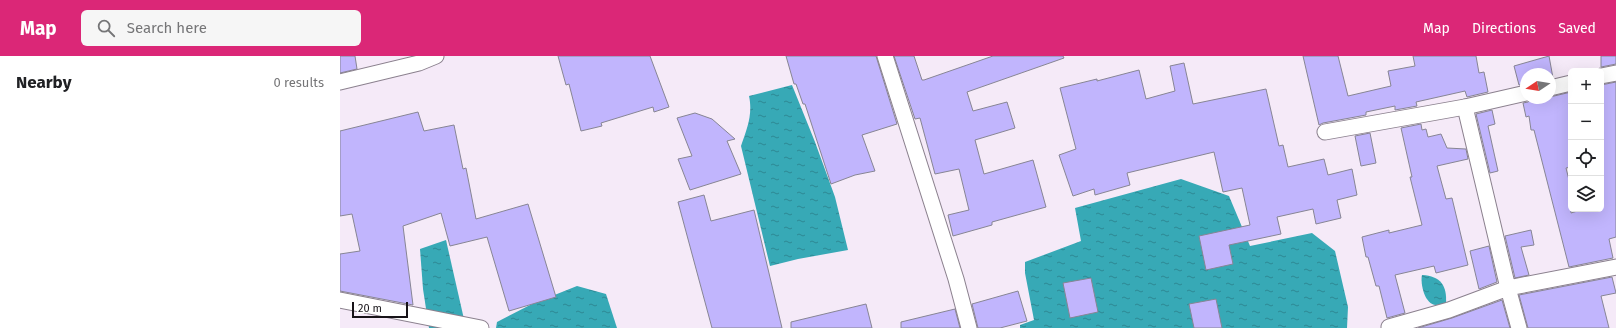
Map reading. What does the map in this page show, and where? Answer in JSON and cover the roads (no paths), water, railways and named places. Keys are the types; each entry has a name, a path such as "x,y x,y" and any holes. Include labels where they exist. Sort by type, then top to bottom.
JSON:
{"street":[{"path":"340,82 419,63 436,56"},
{"path":"885,56 956,279 969,328"},
{"path":"1604,75 1616,73"},
{"path":"1556,87 1568,84"},
{"path":"1325,132 1465,107 1520,94"},
{"path":"1465,107 1519,328"},
{"path":"1389,327 1449,310 1508,288 1616,267"},
{"path":"340,300 481,328"}],"water":[{"path":"792,85 835,197 848,250 798,259 770,266 741,146 750,115 749,96"},
{"path":"1181,179 1229,196 1250,246 1312,233 1335,251 1348,307 1347,328 1020,328 1020,325 1034,320 1025,273 1025,262 1081,241 1075,208"},
{"path":"446,240 466,328 429,328 423,289 420,249"},
{"path":"1422,275 1434,277 1442,283 1446,303 1436,305 1429,302 1424,293"},
{"path":"577,286 606,294 617,328 496,328 497,322 532,304"}]}
